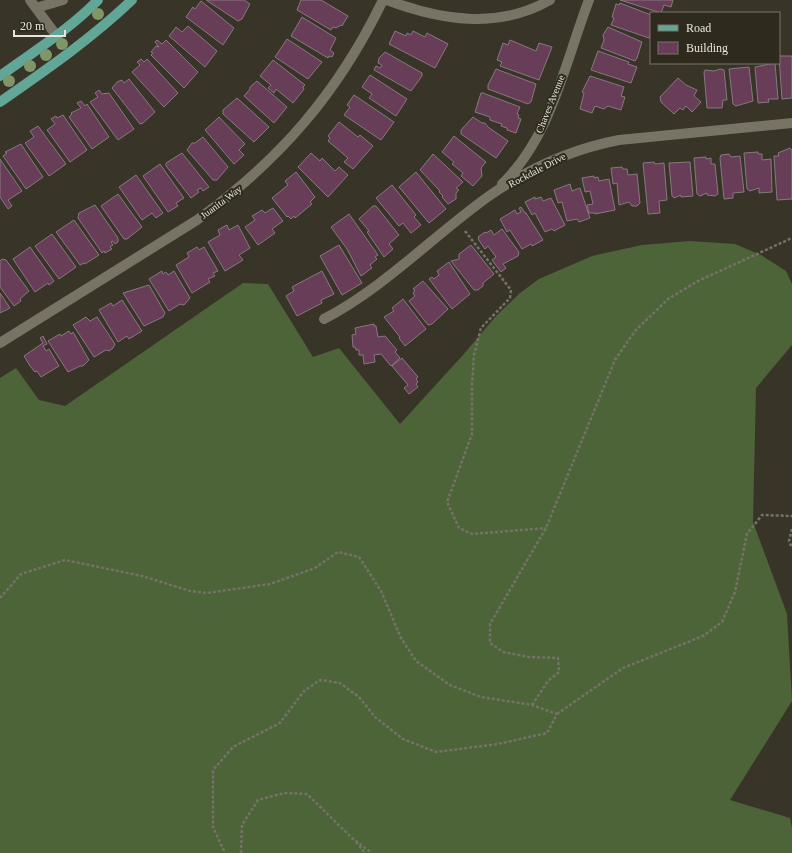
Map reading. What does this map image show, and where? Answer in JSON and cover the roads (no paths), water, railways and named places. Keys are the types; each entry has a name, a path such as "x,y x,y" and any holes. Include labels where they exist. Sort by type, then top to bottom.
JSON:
{"main road":[{"path":"0,76 56,35 88,10 98,0"},
{"path":"0,102 70,54 103,27 132,0"}],"street":[{"path":"56,35 33,4 63,0"},
{"name":"Juanita Way","path":"0,343 197,220 228,197 256,173 284,146 320,105 356,52 383,0"},
{"path":"387,0 437,16 465,20 492,19 518,14 550,0"},
{"name":"Chaves Avenue","path":"490,196 526,157 539,134 550,110 589,0"},
{"name":"Rockdale Drive","path":"324,319 374,288 490,196 538,167 566,154 592,145 619,140 792,123"}]}
